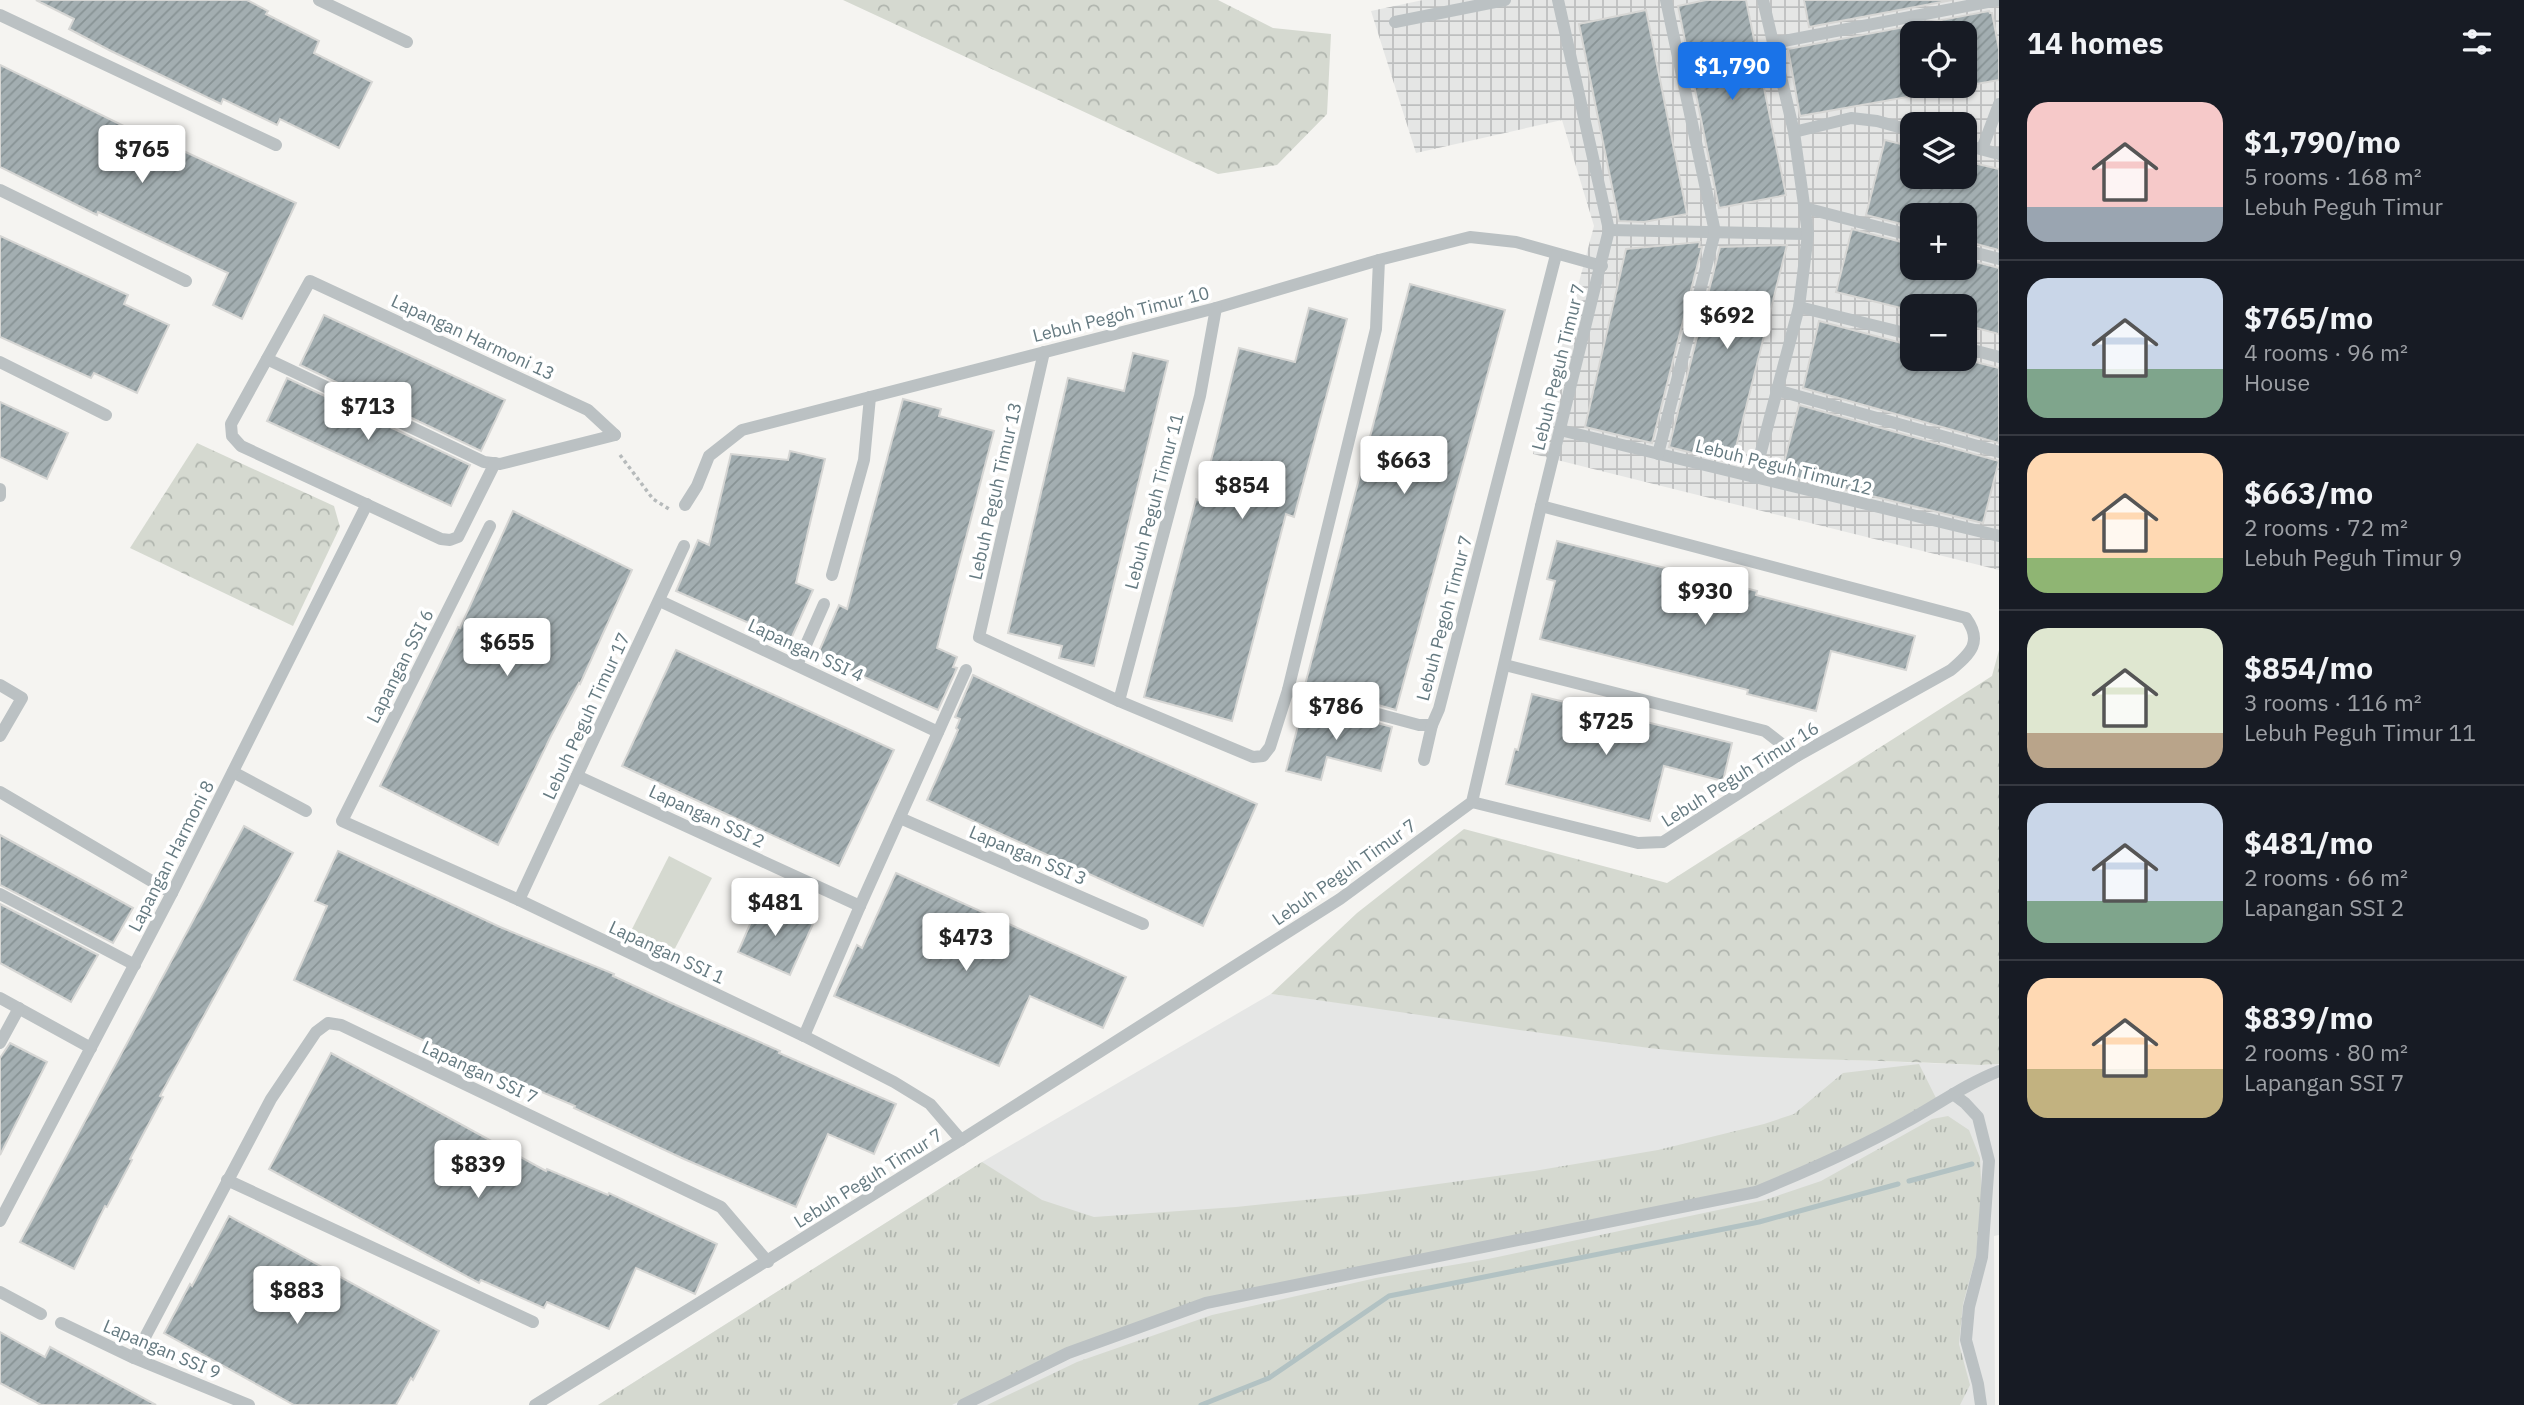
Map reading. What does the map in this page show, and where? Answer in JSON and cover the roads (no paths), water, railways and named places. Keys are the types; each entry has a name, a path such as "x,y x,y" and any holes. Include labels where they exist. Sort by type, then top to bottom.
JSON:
{"street":[{"path":"319,0 407,42"},
{"path":"1395,22 1505,0"},
{"name":"Lebuh Peguh Timur 7","path":"535,1405 768,1262 1340,899 1472,802 1609,230 1558,0"},
{"path":"1658,454 1715,232 1666,0"},
{"path":"1754,478 1799,307 1808,234 1794,132 1763,0"},
{"path":"1773,43 1999,0"},
{"path":"0,15 276,145"},
{"path":"1982,149 1999,104"},
{"path":"1794,132 1851,118 1900,127"},
{"path":"1977,148 1999,154"},
{"path":"0,190 186,281"},
{"path":"1805,208 1900,233"},
{"path":"1609,230 1808,234"},
{"name":"Lebuh Pegoh Timur 10","path":"685,505 697,486 709,456 742,430 1216,309 1379,260 1470,237 1516,242 1602,266"},
{"path":"1977,253 1999,259"},
{"name":"Lebuh Pegoh Timur 7","path":"1288,690 1419,725 1432,725 1439,709 1556,254"},
{"path":"1119,701 1253,757 1263,756 1270,747 1288,690 1376,329 1379,260"},
{"name":"Lapangan Harmoni 13","path":"267,359 310,281 587,410 615,435 500,464 495,463"},
{"path":"1799,307 1900,332"},
{"name":"Lebuh Peguh Timur 11","path":"1119,701 1200,396 1216,309"},
{"path":"1977,351 1999,356"},
{"name":"Lebuh Peguh Timur 13","path":"1045,352 979,637 1119,701"},
{"path":"267,359 484,462 495,463 458,537 441,539 241,446 232,436 231,424 267,359"},
{"path":"0,362 106,415"},
{"path":"1776,390 1999,452"},
{"path":"832,575 864,460 870,397"},
{"name":"Lebuh Peguh Timur 12","path":"1560,430 1999,536"},
{"path":"0,489 0,496"},
{"name":"Lapangan Harmoni 8","path":"0,1221 172,893 367,504"},
{"name":"Lebuh Peguh Timur 16","path":"1472,802 1639,843 1663,842 1797,756 1951,670 1966,657 1975,642 1973,628 1966,618 1541,506"},
{"name":"Lapangan SSI 6","path":"342,821 490,527"},
{"name":"Lebuh Peguh Timur 17","path":"519,900 684,546"},
{"name":"Lapangan SSI 4","path":"660,601 937,732"},
{"path":"797,666 824,604"},
{"path":"1505,665 1765,731 1797,756"},
{"path":"804,1036 937,732 967,670"},
{"path":"0,685 22,698 0,736"},
{"path":"1424,760 1432,725"},
{"path":"233,772 306,811"},
{"name":"Lapangan SSI 2","path":"577,776 860,906"},
{"path":"0,792 172,893"},
{"name":"Lapangan SSI 3","path":"900,818 1143,924"},
{"name":"Lapangan SSI 1","path":"342,821 519,900 894,1082 930,1104 961,1140"},
{"path":"0,894 135,965"},
{"path":"0,998 91,1048"},
{"path":"0,1043 19,1008"},
{"name":"Lapangan SSI 7","path":"134,1358 271,1099 316,1032 328,1023 341,1025 712,1202 721,1207 768,1262"},
{"path":"963,1405 1068,1353 1206,1303 1756,1192 1838,1158 1980,1078 1999,1071"},
{"path":"1953,1094 1978,1117 1989,1161 1982,1257 1969,1307 1966,1340 1981,1405"},
{"path":"227,1180 533,1322"},
{"path":"0,1292 41,1314"},
{"name":"Lapangan SSI 9","path":"61,1323 134,1358 249,1405"}],"waterway":[{"path":"1909,1181 1972,1164"},
{"path":"1201,1405 1269,1378 1389,1296 1759,1222 1898,1184"}]}
